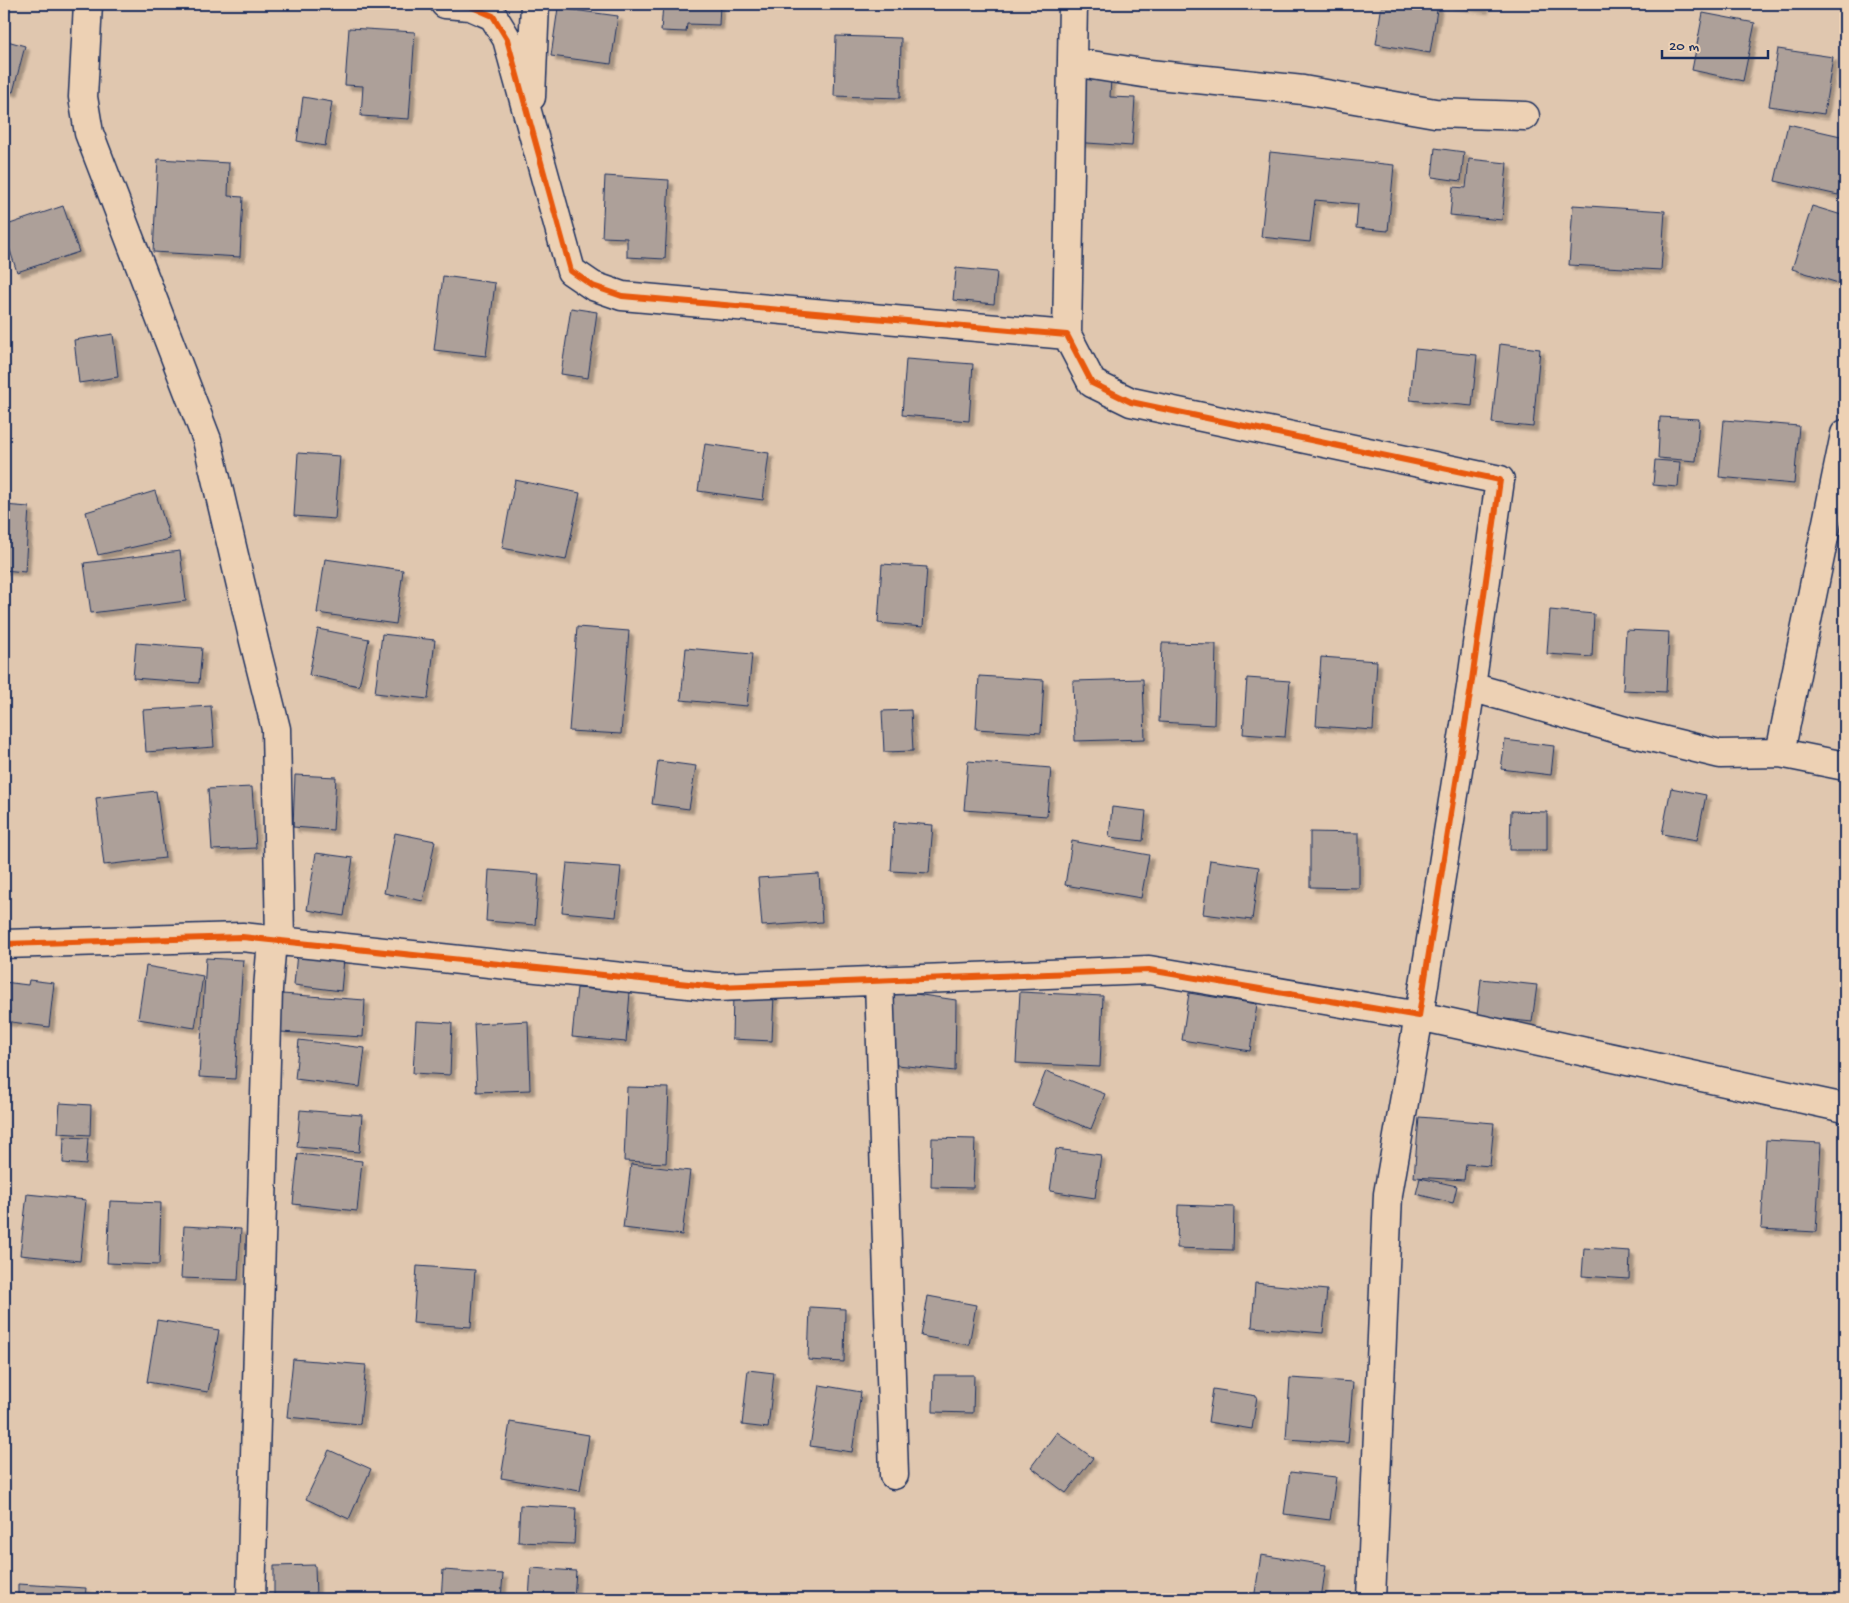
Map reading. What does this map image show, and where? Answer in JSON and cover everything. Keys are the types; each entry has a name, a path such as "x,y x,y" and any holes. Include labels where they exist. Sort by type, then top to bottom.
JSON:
{"street":[{"path":"88,4 83,97 89,133 207,440 276,729 276,940 268,989 250,1599"},
{"path":"445,4 470,6 493,16 507,39 571,271 593,286 622,296 1067,335"},
{"path":"530,123 535,4"},
{"path":"1073,4 1067,335 1092,384 1130,402 1500,480 1471,687 1419,1016 1388,1194 1371,1599"},
{"path":"1072,62 1149,74 1303,90 1435,113 1525,116"},
{"path":"1780,753 1845,434"},
{"path":"1471,687 1625,731 1720,754 1780,753 1845,766"},
{"path":"4,944 242,937 717,987 1149,970 1419,1016 1845,1108"},
{"path":"879,980 894,1475"}],"building":[{"path":"663,4 720,4 719,25 687,24 686,32 661,31"},
{"path":"1382,4 1438,4 1430,53 1376,44"},
{"path":"1449,4 1484,4 1484,9"},
{"path":"558,8 618,16 611,64 551,56"},
{"path":"1703,13 1755,23 1743,81 1692,70"},
{"path":"349,28 415,32 409,119 361,116 363,86 345,85"},
{"path":"836,36 901,38 900,98 834,96"},
{"path":"4,40 25,46 13,92 4,89"},
{"path":"1778,49 1833,57 1824,114 1769,106"},
{"path":"1075,75 1111,77 1110,97 1135,98 1132,146 1072,142"},
{"path":"303,97 332,102 325,146 297,141"},
{"path":"1788,124 1845,137 1845,165 1838,195 1775,181"},
{"path":"1435,148 1464,152 1461,181 1432,177"},
{"path":"1270,152 1394,165 1388,231 1356,228 1358,204 1315,200 1310,242 1261,237"},
{"path":"158,159 229,163 228,196 243,197 240,257 153,252"},
{"path":"1469,159 1507,163 1502,220 1450,215 1453,187 1466,188"},
{"path":"605,176 669,180 665,259 627,257 627,238 602,237"},
{"path":"1573,205 1665,211 1661,270 1569,265"},
{"path":"63,206 79,252 17,272 4,232 4,226"},
{"path":"1812,206 1845,216 1845,285 1792,269"},
{"path":"956,268 997,272 994,304 953,300"},
{"path":"443,276 495,283 486,356 434,350"},
{"path":"571,308 597,312 588,378 561,374"},
{"path":"113,334 118,377 79,383 74,340"},
{"path":"1500,344 1540,349 1533,427 1492,423"},
{"path":"1415,349 1477,355 1472,406 1410,400"},
{"path":"906,359 973,364 969,421 902,415"},
{"path":"1660,417 1699,419 1696,461 1658,458"},
{"path":"1724,420 1799,426 1794,484 1719,477"},
{"path":"705,444 769,453 763,500 698,491"},
{"path":"298,453 340,456 335,519 294,516"},
{"path":"1655,460 1680,462 1678,487 1653,485"},
{"path":"515,480 580,493 566,560 502,548"},
{"path":"155,491 170,539 98,555 86,512"},
{"path":"4,505 29,507 25,572 4,570"},
{"path":"180,551 186,601 91,613 84,563"},
{"path":"325,559 403,570 396,624 317,613"},
{"path":"882,564 927,567 923,627 878,623"},
{"path":"1550,610 1594,614 1592,657 1547,654"},
{"path":"577,627 629,631 621,734 569,731"},
{"path":"318,629 369,639 359,686 309,675"},
{"path":"1626,630 1669,632 1666,692 1623,690"},
{"path":"382,634 435,640 428,699 375,693"},
{"path":"136,643 202,648 199,683 133,678"},
{"path":"1162,643 1216,644 1214,725 1159,722"},
{"path":"686,648 752,654 747,706 681,700"},
{"path":"1321,657 1377,661 1373,730 1316,726"},
{"path":"979,676 1044,680 1041,733 976,729"},
{"path":"1247,678 1290,681 1285,737 1243,734"},
{"path":"1143,679 1145,739 1075,741 1073,681"},
{"path":"211,706 214,747 146,752 143,710"},
{"path":"911,710 913,751 884,752 882,711"},
{"path":"1505,740 1554,746 1551,775 1501,769"},
{"path":"658,761 696,766 689,809 652,804"},
{"path":"968,761 1051,768 1047,816 964,810"},
{"path":"295,775 336,777 333,830 293,827"},
{"path":"252,787 256,848 212,850 208,789"},
{"path":"1671,788 1706,795 1697,840 1662,834"},
{"path":"156,791 165,858 104,865 96,798"},
{"path":"1112,807 1146,811 1143,841 1109,837"},
{"path":"1511,811 1547,812 1547,850 1510,850"},
{"path":"894,822 933,825 929,873 891,871"},
{"path":"1310,832 1359,833 1359,888 1310,887"},
{"path":"395,833 435,841 423,901 384,893"},
{"path":"1072,841 1149,855 1141,898 1065,885"},
{"path":"316,853 353,858 344,916 307,910"},
{"path":"1210,860 1259,867 1252,920 1203,914"},
{"path":"567,863 621,867 616,917 562,912"},
{"path":"489,870 539,874 535,925 486,921"},
{"path":"819,874 822,922 762,926 758,878"},
{"path":"297,953 344,959 341,991 294,985"},
{"path":"206,958 243,960 235,1079 199,1077"},
{"path":"146,966 203,976 195,1028 138,1019"},
{"path":"1481,979 1537,985 1532,1022 1477,1016"},
{"path":"29,980 54,983 49,1027 4,1021 4,982 28,985"},
{"path":"577,988 630,992 626,1042 572,1037"},
{"path":"895,991 956,1000 955,1071 888,1064"},
{"path":"1020,992 1103,996 1100,1067 1016,1063"},
{"path":"733,993 774,995 772,1041 732,1039"},
{"path":"1189,993 1257,1004 1250,1051 1182,1040"},
{"path":"282,994 365,1000 363,1037 280,1032"},
{"path":"416,1021 452,1023 450,1075 413,1073"},
{"path":"528,1021 530,1090 477,1092 474,1024"},
{"path":"299,1040 365,1048 360,1087 295,1079"},
{"path":"1046,1071 1105,1094 1091,1129 1032,1106"},
{"path":"627,1087 669,1088 666,1163 624,1161"},
{"path":"60,1103 91,1105 90,1135 58,1133"},
{"path":"300,1110 362,1115 359,1152 297,1147"},
{"path":"1419,1117 1494,1123 1490,1166 1466,1164 1464,1180 1414,1177"},
{"path":"64,1137 88,1138 86,1165 63,1163"},
{"path":"932,1138 975,1139 973,1188 931,1187"},
{"path":"1766,1140 1821,1143 1816,1232 1761,1229"},
{"path":"1056,1149 1101,1155 1095,1198 1050,1191"},
{"path":"298,1154 362,1161 357,1211 293,1204"},
{"path":"631,1164 690,1171 682,1235 623,1228"},
{"path":"1420,1178 1457,1186 1453,1203 1416,1194"},
{"path":"27,1194 86,1200 80,1261 20,1255"},
{"path":"110,1201 161,1203 159,1265 107,1263"},
{"path":"1178,1205 1234,1207 1233,1250 1177,1248"},
{"path":"184,1226 241,1229 238,1280 181,1278"},
{"path":"1584,1248 1630,1251 1629,1279 1582,1276"},
{"path":"417,1266 475,1270 471,1327 413,1323"},
{"path":"1255,1283 1327,1290 1323,1333 1252,1327"},
{"path":"928,1296 976,1305 969,1345 921,1336"},
{"path":"810,1307 845,1309 844,1362 808,1360"},
{"path":"157,1320 219,1330 208,1392 147,1382"},
{"path":"293,1359 366,1365 360,1424 287,1417"},
{"path":"748,1370 774,1373 768,1428 742,1425"},
{"path":"934,1375 974,1375 973,1413 933,1412"},
{"path":"1290,1378 1353,1382 1348,1443 1286,1439"},
{"path":"820,1385 861,1392 852,1452 810,1446"},
{"path":"1213,1389 1257,1396 1252,1429 1208,1422"},
{"path":"510,1422 589,1435 580,1491 501,1478"},
{"path":"1057,1432 1093,1458 1066,1493 1031,1467"},
{"path":"329,1450 371,1469 349,1519 306,1499"},
{"path":"1290,1472 1336,1477 1330,1520 1284,1514"},
{"path":"520,1505 576,1508 574,1544 518,1542"},
{"path":"1261,1555 1326,1565 1321,1599 1254,1599"},
{"path":"315,1565 316,1599 274,1599 274,1566"},
{"path":"531,1568 576,1571 574,1599 529,1599"},
{"path":"443,1570 503,1574 501,1599 441,1599"},
{"path":"18,1584 86,1588 85,1599 18,1599"},
{"path":"370,1597 404,1597 404,1599 370,1599"}],"cycle path":[{"path":"4,944 242,937 717,987 1149,970 1419,1016 1471,687 1500,480 1131,402 1092,383 1067,335 622,296 593,286 571,271 507,39 493,16 470,6 445,4"}]}
